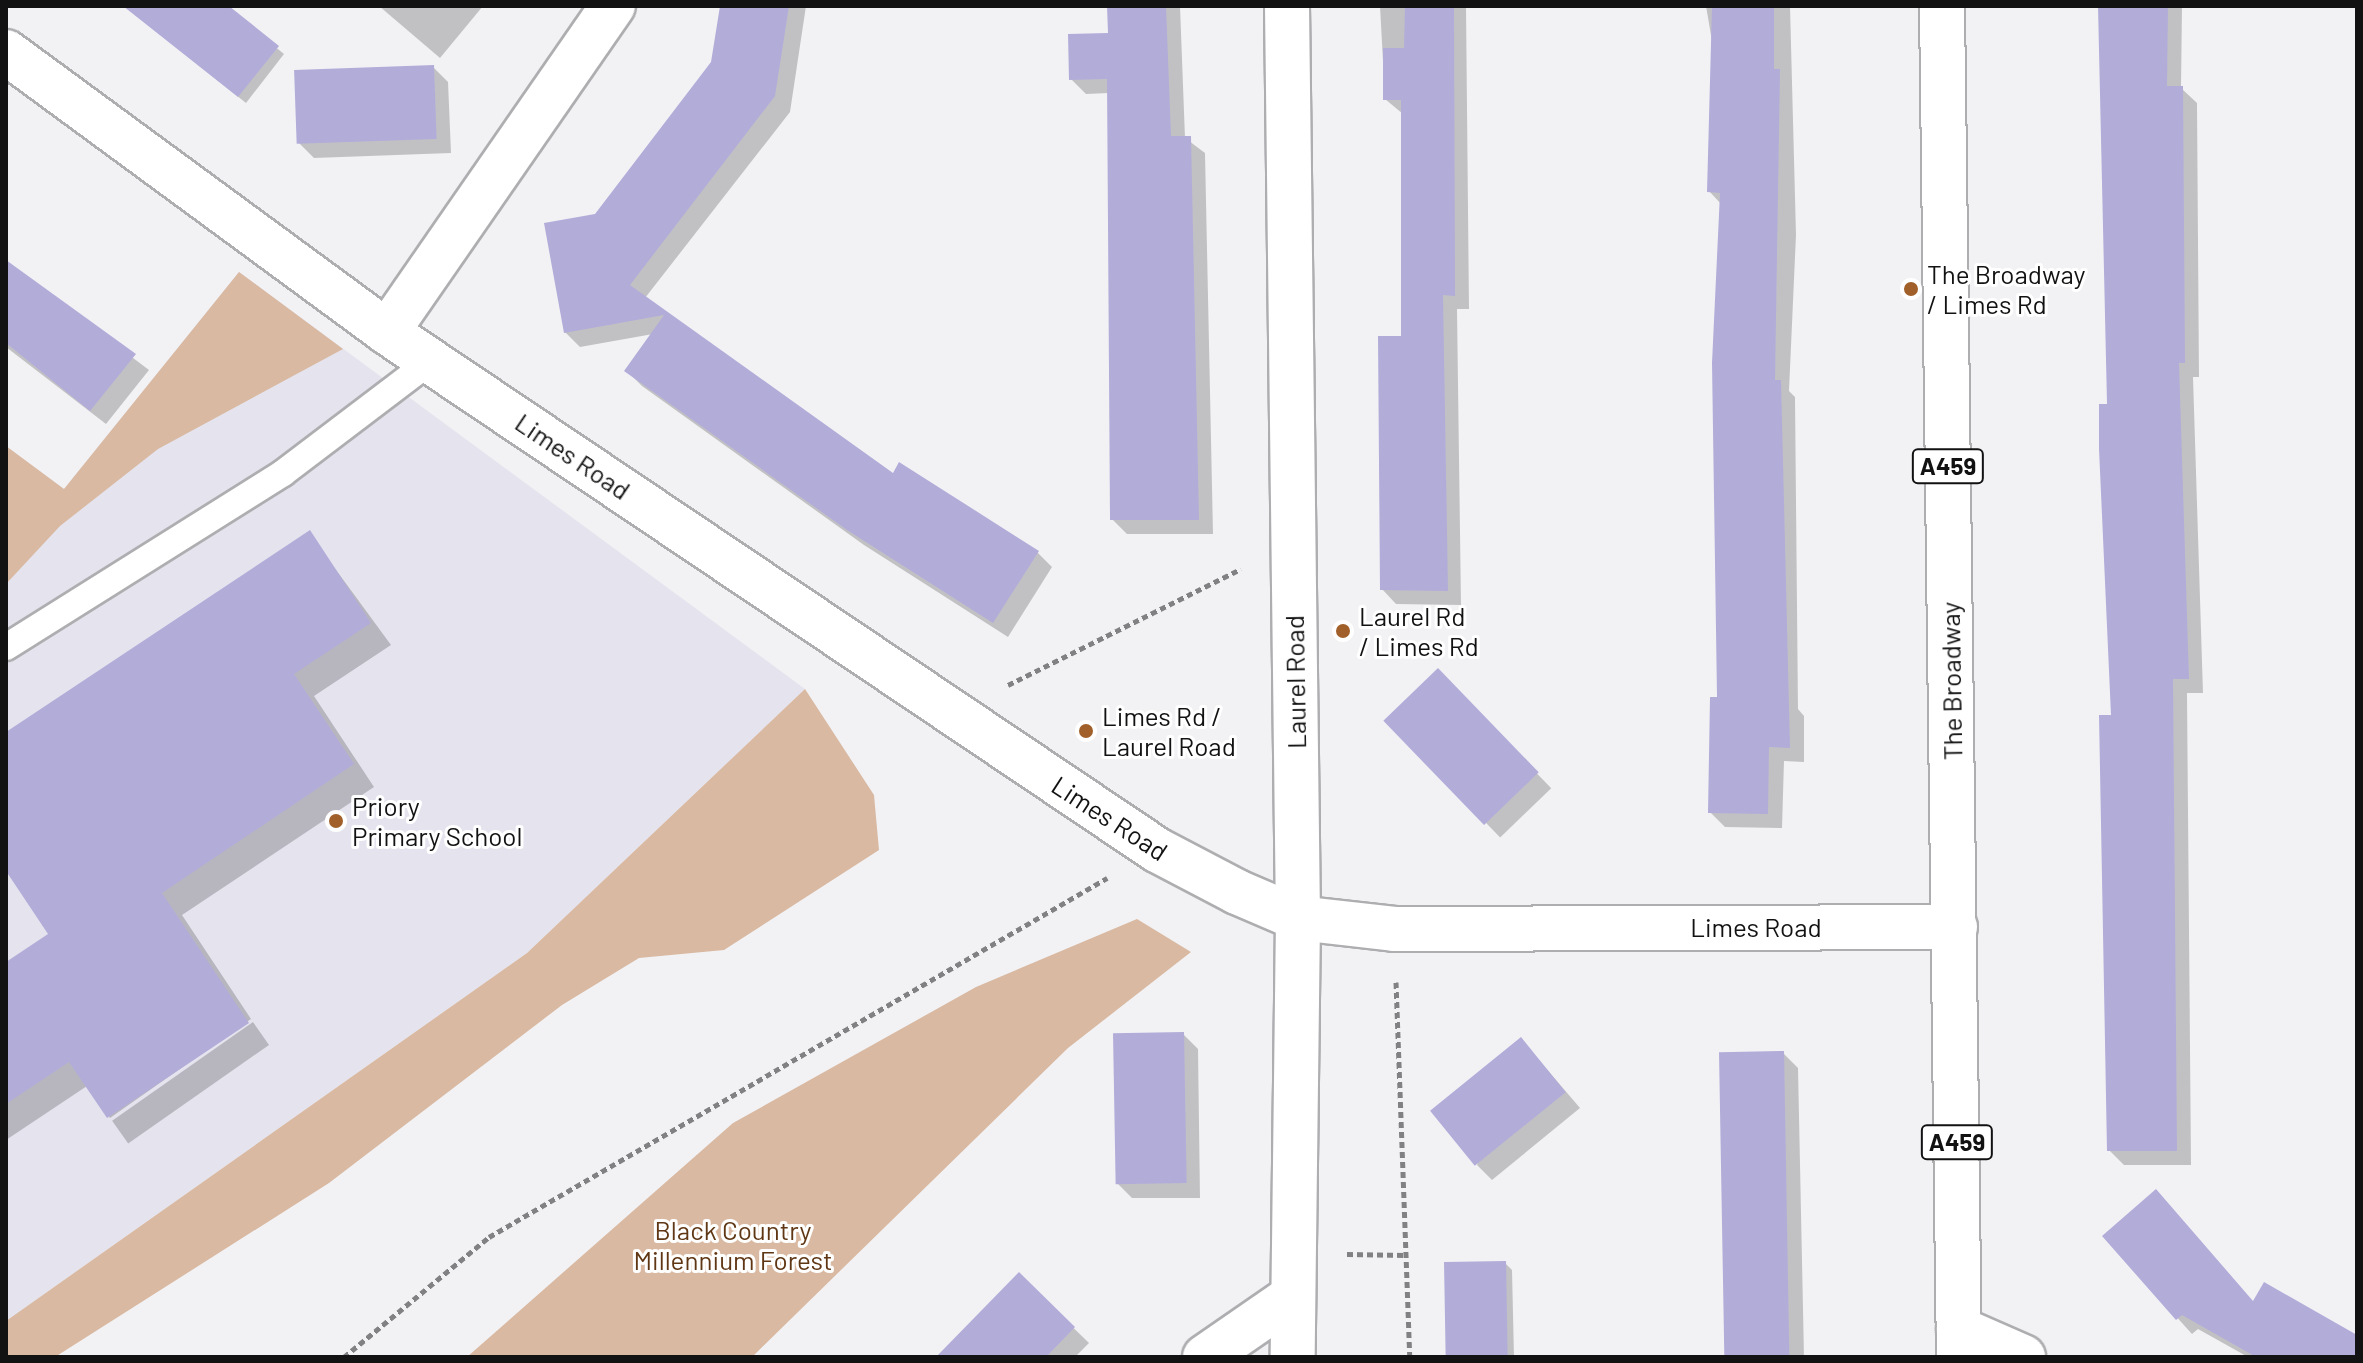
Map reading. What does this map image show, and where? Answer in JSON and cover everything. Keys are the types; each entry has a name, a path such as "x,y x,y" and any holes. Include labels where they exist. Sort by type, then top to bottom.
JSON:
{"street":[{"path":"387,332 613,6"},
{"name":"Laurel Road","path":"1287,6 1298,918 1293,1357"},
{"name":"The Broadway","path":"1942,6 1959,1343"},
{"name":"Limes Road","path":"6,52 387,332 971,727 1157,850 1298,918 1394,929 1955,927"},
{"path":"1205,1357 1292,1297"},
{"path":"1959,1343 2023,1357"}],"lane":[{"path":"6,647 283,473 432,360"}],"path":[{"path":"971,727 1016,676 1293,546"},
{"path":"344,1357 489,1237 1157,850"},
{"path":"1394,929 1410,1357"}],"shaded area":[{"name":"Priory Primary School","path":"239,272 805,689 527,953 6,1321 6,446 64,489"}],"green space":[{"path":"239,272 343,349 158,449 60,526 6,584 6,446 64,489"},
{"path":"805,689 874,795 879,850 724,950 639,958 562,1005 329,1183 55,1357 6,1357 6,1321 527,953"},
{"name":"Black Country Millennium Forest","path":"1137,919 1191,952 1068,1048 752,1357 467,1357 733,1123 976,987"}],"building":[{"path":"123,6 229,6 279,46 238,97"},
{"path":"720,6 789,6 775,96 630,285 893,473 899,462 1039,551 993,623 847,530 624,371 664,315 564,333 544,223 595,214 711,62"},
{"path":"1107,6 1166,6 1171,136 1191,136 1199,520 1110,520 1107,79 1069,80 1068,34 1108,33"},
{"path":"1405,6 1454,6 1455,296 1443,295 1448,591 1380,590 1378,336 1401,336 1401,100 1383,100 1383,48 1404,48"},
{"path":"1712,6 1774,6 1774,69 1780,69 1775,380 1781,380 1790,748 1769,747 1768,814 1708,813 1710,697 1717,697 1712,363 1720,193 1707,192"},
{"path":"2098,6 2168,6 2167,86 2183,86 2185,363 2179,363 2189,679 2173,679 2177,1151 2107,1151 2099,715 2111,715 2099,449 2099,404 2107,404"},
{"path":"434,65 437,139 297,144 294,70"},
{"path":"6,260 136,354 90,411 6,343"},
{"path":"310,530 371,623 294,674 354,764 162,893 249,1023 107,1118 69,1062 6,1104 6,962 48,934 6,871 6,732"},
{"path":"1438,668 1539,772 1484,825 1383,721"},
{"path":"1184,1032 1187,1183 1116,1184 1113,1033"},
{"path":"1521,1037 1566,1092 1475,1166 1430,1111"},
{"path":"1784,1051 1789,1357 1724,1357 1719,1052"},
{"path":"2156,1189 2253,1301 2264,1282 2357,1335 2357,1357 2256,1357 2182,1315 2176,1320 2102,1236"},
{"path":"1506,1261 1508,1357 1446,1357 1444,1262"},
{"path":"1019,1272 1075,1327 1046,1357 936,1357"}],"place":[{"name":"The Broadway / Limes Rd","path":"1911,289"},
{"name":"Laurel Rd / Limes Rd","path":"1343,631"},
{"name":"Limes Rd / Laurel Road","path":"1086,731"},
{"name":"Priory Primary School","path":"336,821"}]}
